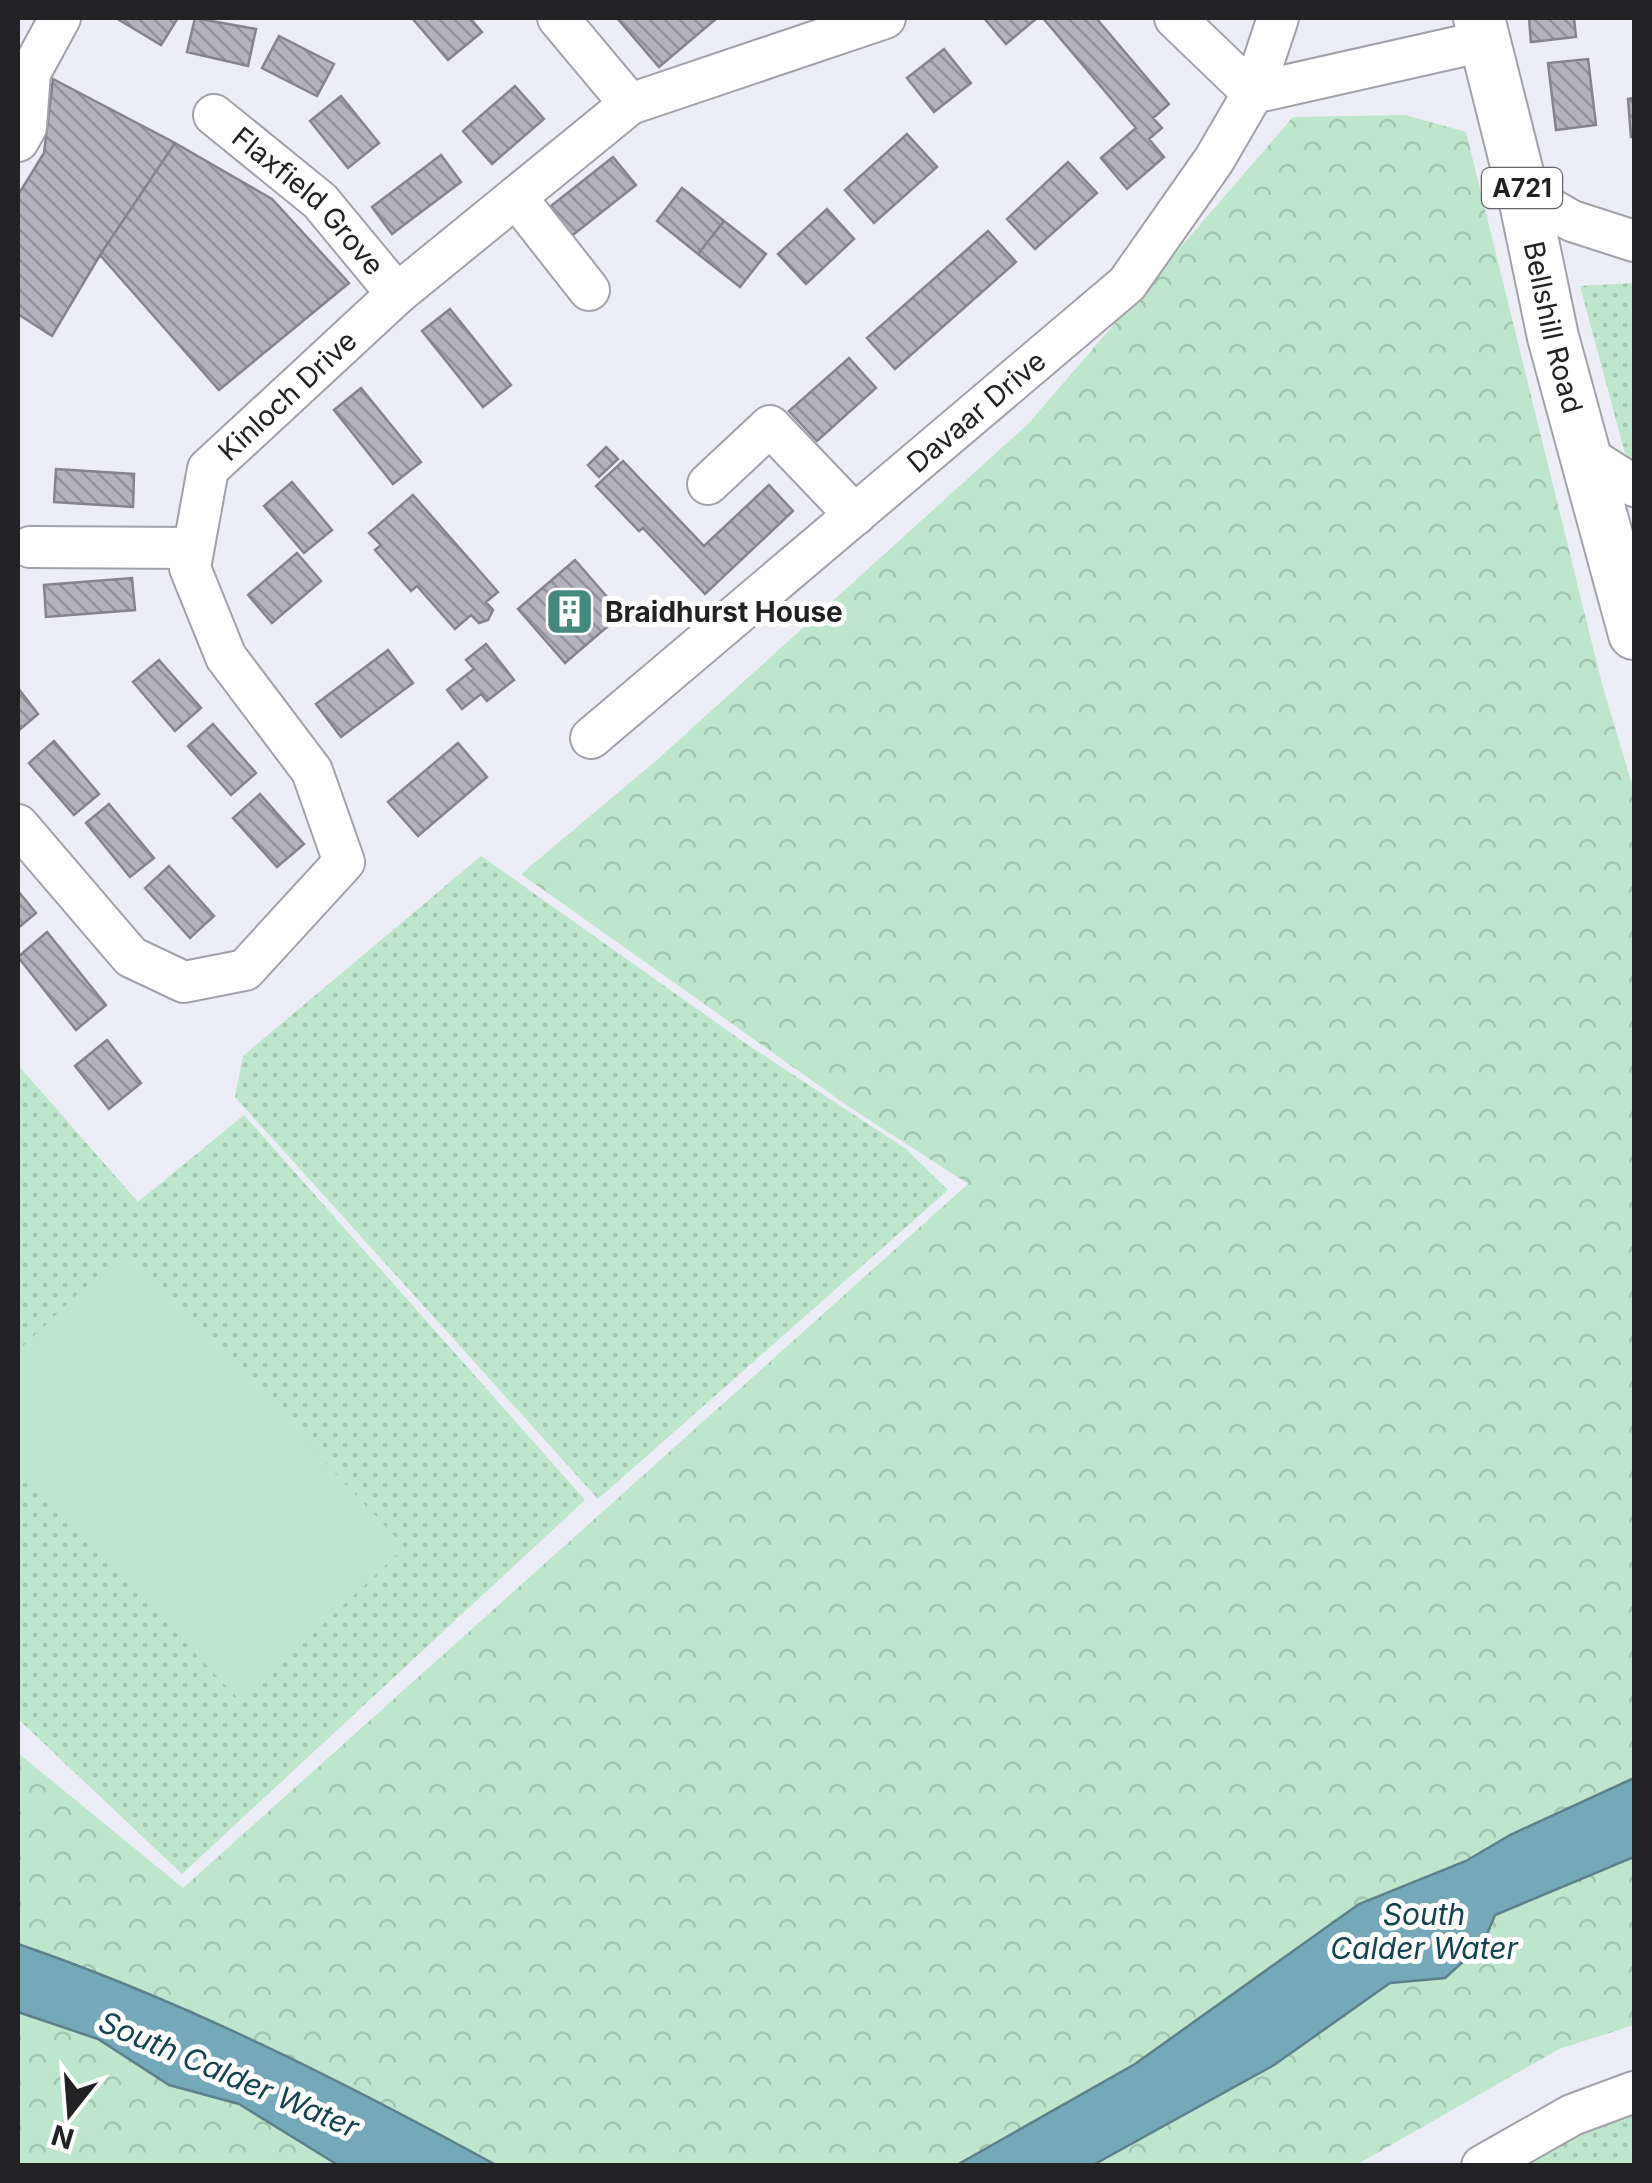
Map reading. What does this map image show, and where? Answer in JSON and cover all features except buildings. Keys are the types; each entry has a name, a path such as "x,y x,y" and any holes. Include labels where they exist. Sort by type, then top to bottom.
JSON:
{"main road":[{"name":"Bellshill Road","path":"1482,29 1523,192 1553,337 1634,634"}],"street":[{"path":"18,141 26,126 24,84 60,18"},
{"path":"558,18 630,104 886,18"},
{"path":"1175,18 1253,93 1482,29"},
{"name":"Davaar Drive","path":"591,738 1128,284 1214,160 1253,93 1278,18"},
{"name":"Kinloch Drive","path":"18,826 131,957 184,982 245,970 344,862 312,771 226,657 190,568 208,468 397,294 630,104"},
{"name":"Flaxfield Grove","path":"214,114 320,202 397,294"},
{"path":"1523,192 1572,222 1634,241"},
{"path":"516,197 590,290"},
{"path":"708,484 770,426 855,514"},
{"path":"1584,454 1634,486"},
{"path":"30,546 193,548"},
{"path":"1482,2166 1572,2114 1634,2092"}],"green space":[{"path":"1405,115 1466,132 1602,684 1634,791 1634,2025 1559,2049 1356,2165 18,2165 18,1753 183,1888 968,1184 848,1106 521,874 657,760 1028,424 1293,117"},
{"path":"1634,283 1634,487 1580,286"},
{"path":"481,856 748,1045 906,1149 948,1190 598,1499 235,1097 243,1056"},
{"path":"18,1065 138,1202 244,1115 585,1500 182,1874 18,1719"},
{"path":"124,1250 405,1547 241,1702 18,1465 18,1351"},
{"path":"1634,2110 1634,2165 1516,2166 1561,2140"}],"water":[{"name":"South Calder Water","path":"1634,1778 1634,1857 1495,1915 1483,1944 1445,1978 1390,1983 1274,2065 1093,2165 957,2165 1135,2064 1359,1904 1466,1861 1510,1835"},
{"name":"South Calder Water","path":"18,1944 141,1991 262,2044 496,2165 338,2165 239,2104 169,2085 98,2039 18,2012"}],"place":[{"name":"Braidhurst House","path":"570,612"}]}
